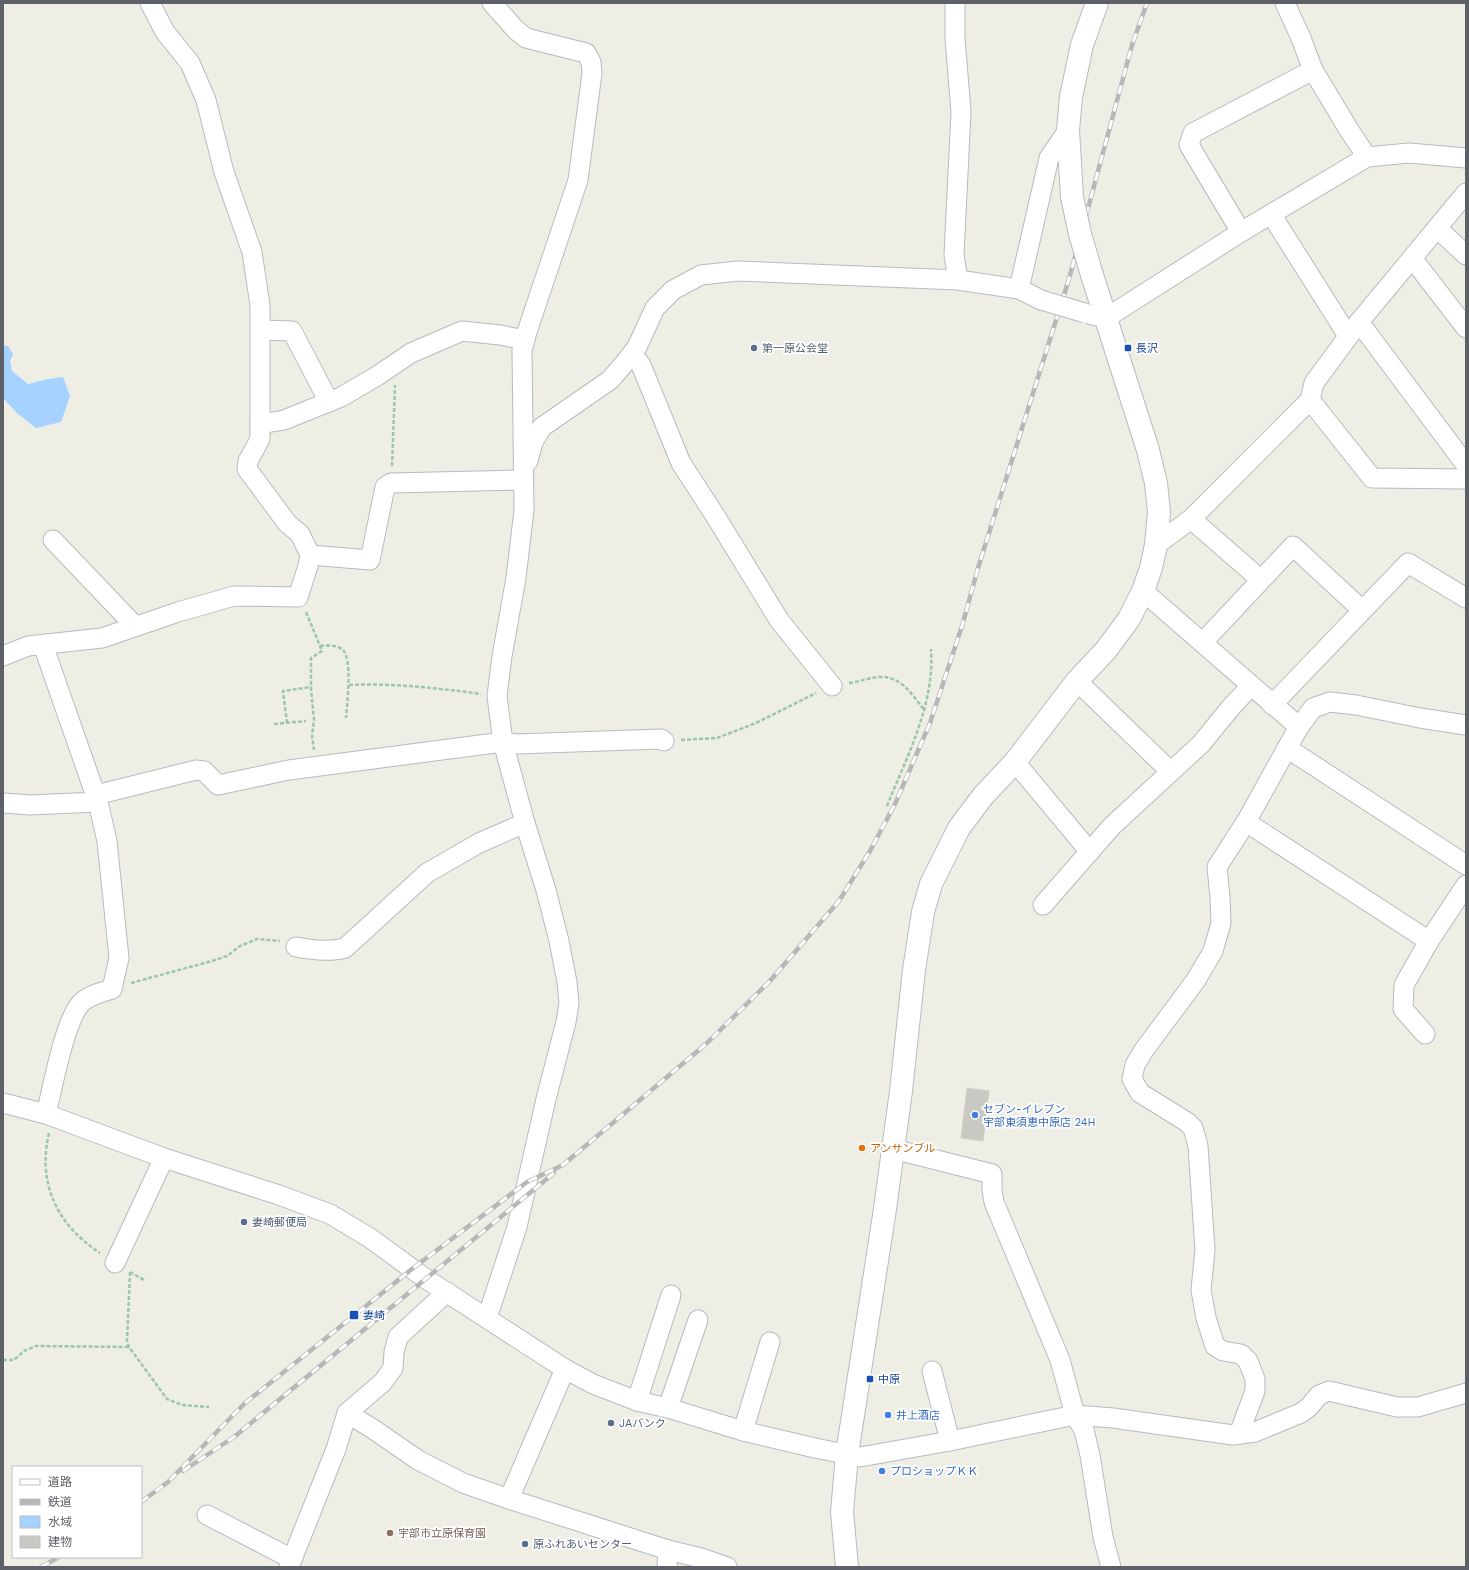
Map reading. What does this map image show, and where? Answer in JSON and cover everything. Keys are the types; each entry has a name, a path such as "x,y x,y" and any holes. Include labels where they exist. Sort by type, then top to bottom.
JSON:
{"street":[{"path":"3,656 28,646 102,638 178,612 234,596 298,597 308,566 310,555 300,534 287,523 246,469 248,461 260,439 260,305 252,252 224,172 206,100 190,63 165,32 150,3"},
{"path":"487,1318 517,1227 569,1004 567,982 559,940 503,742 497,696 502,656 516,578 524,510 522,350 578,180 592,72 591,62 586,53 526,38 516,30 492,3"},
{"path":"955,3 955,38 961,112 954,255 958,280"},
{"path":"847,1567 842,1512 847,1454 893,1149 914,970 923,912 931,884 959,828 983,796 1015,762 1077,681 1106,650 1129,619 1143,591 1151,568 1156,545 1159,512 1156,482 1148,450 1092,275 1080,234 1072,196 1068,130 1071,97 1082,45 1098,3"},
{"path":"1285,3 1301,38 1313,70 1367,157"},
{"path":"1241,232 1189,145 1193,133 1313,70"},
{"path":"1018,289 1050,158 1068,130"},
{"path":"524,480 533,442 542,427 610,380 637,347 655,308 673,290 701,275 738,271 958,280 1018,289 1040,300 1106,318 1241,232 1367,157 1409,153 1466,158"},
{"path":"1156,545 1191,519 1310,400 1314,383 1354,329 1466,193"},
{"path":"1272,214 1354,329 1466,465"},
{"path":"1436,228 1466,255"},
{"path":"1412,258 1466,328"},
{"path":"261,330 292,331 329,402"},
{"path":"260,424 284,420 341,397 411,353 462,331 500,335 525,340"},
{"path":"632,354 641,365 681,463 779,620 832,686"},
{"path":"1310,400 1372,478 1466,479"},
{"path":"310,555 370,560 385,487 391,483 524,480"},
{"path":"1191,519 1260,579"},
{"path":"53,540 135,626"},
{"path":"1202,642 1260,579 1293,546 1362,610"},
{"path":"1272,705 1408,563 1466,598"},
{"path":"1143,591 1299,727"},
{"path":"43,644 97,798 107,841 119,958 112,989 97,993 82,1002 68,1027 50,1115"},
{"path":"1077,681 1171,772"},
{"path":"1043,905 1112,826 1201,744 1232,706 1251,686"},
{"path":"1239,1434 1255,1390 1255,1379 1248,1361 1241,1354 1223,1351 1215,1346 1206,1318 1201,1290 1205,1250 1198,1146 1193,1128 1187,1122 1140,1093 1132,1079 1135,1065 1144,1050 1196,980 1213,951 1221,922 1220,896 1216,868 1246,822 1299,727 1313,708 1330,702 1356,705 1420,718 1466,725"},
{"path":"3,803 30,805 97,798 196,770 204,771 218,785 289,770 503,742 516,744 661,739 664,741"},
{"path":"1287,748 1466,865"},
{"path":"1015,762 1090,852"},
{"path":"1246,822 1429,941"},
{"path":"296,947 304,949 338,950 344,948 427,873 479,843 525,823"},
{"path":"1425,1034 1403,1009 1404,985 1429,941 1466,885"},
{"path":"3,1103 50,1115 164,1158 279,1195 330,1214 370,1238 417,1272 565,1369 593,1384 637,1401 668,1408 743,1431 860,1457 950,1441 1074,1414 1233,1435 1255,1432 1302,1413 1319,1395 1329,1391 1397,1407 1418,1407 1466,1393"},
{"path":"893,1149 992,1174 994,1202 1060,1360 1074,1414 1084,1430 1090,1455 1103,1537 1112,1567"},
{"path":"123,1267 164,1158"},
{"path":"207,1515 291,1563 336,1449 347,1413 383,1382 393,1368 394,1352 398,1337 447,1292"},
{"path":"637,1401 671,1295"},
{"path":"668,1408 698,1320"},
{"path":"743,1431 770,1342"},
{"path":"509,1499 565,1369"},
{"path":"932,1371 950,1441"},
{"path":"347,1413 418,1460 464,1483 667,1558 701,1558 727,1567"}],"path":[{"path":"391,483 395,374 393,365"},
{"path":"298,597 322,651 311,658 311,687 314,720 312,736 316,766"},
{"path":"320,646 330,645 341,648 344,652 347,661 349,685 346,718"},
{"path":"887,806 925,711 932,664 930,649"},
{"path":"664,741 717,738 756,723 832,686 879,677 890,678 904,684 925,711"},
{"path":"349,685 378,684 430,687 497,696"},
{"path":"287,723 283,691 311,687"},
{"path":"274,724 306,721"},
{"path":"112,989 170,971 227,956 240,946 257,939 275,940 296,947"},
{"path":"50,1115 46,1145 47,1184 57,1208 71,1228 93,1249 144,1280"},
{"path":"123,1267 127,1341 129,1347 167,1399 182,1405 209,1408"},
{"path":"3,1360 14,1360 24,1351 36,1346 129,1347"}],"water":[{"path":"3,345 8,346 13,354 10,361 12,371 28,384 63,377 70,396 61,422 36,428 17,413 3,398"}],"building":[{"name":"セブン-イレブン 宇部東須恵中原店 24H","path":"967,1088 989,1091 983,1141 961,1138"}],"railway":[{"path":"142,1501 168,1482 245,1403 412,1269 527,1182 563,1165 706,1044 769,982 839,901 870,851 895,804 930,723 962,626 978,568 1069,279 1132,45 1147,3"},
{"path":"183,1471 234,1437 554,1173"},
{"path":"41,1567 57,1558"}],"place":[{"name":"第一原公会堂","path":"754,348"},
{"name":"長沢","path":"1128,348"},
{"name":"セブン-イレブン 宇部東須恵中原店 24H","path":"975,1115"},
{"name":"アンサンブル","path":"862,1148"},
{"name":"妻崎郵便局","path":"244,1222"},
{"name":"妻崎","path":"354,1315"},
{"name":"中原","path":"870,1379"},
{"name":"井上酒店","path":"888,1415"},
{"name":"JAバンク","path":"611,1423"},
{"name":"プロショップＫＫ","path":"882,1471"},
{"name":"宇部市立原保育園","path":"390,1533"},
{"name":"原ふれあいセンター","path":"525,1544"}]}
